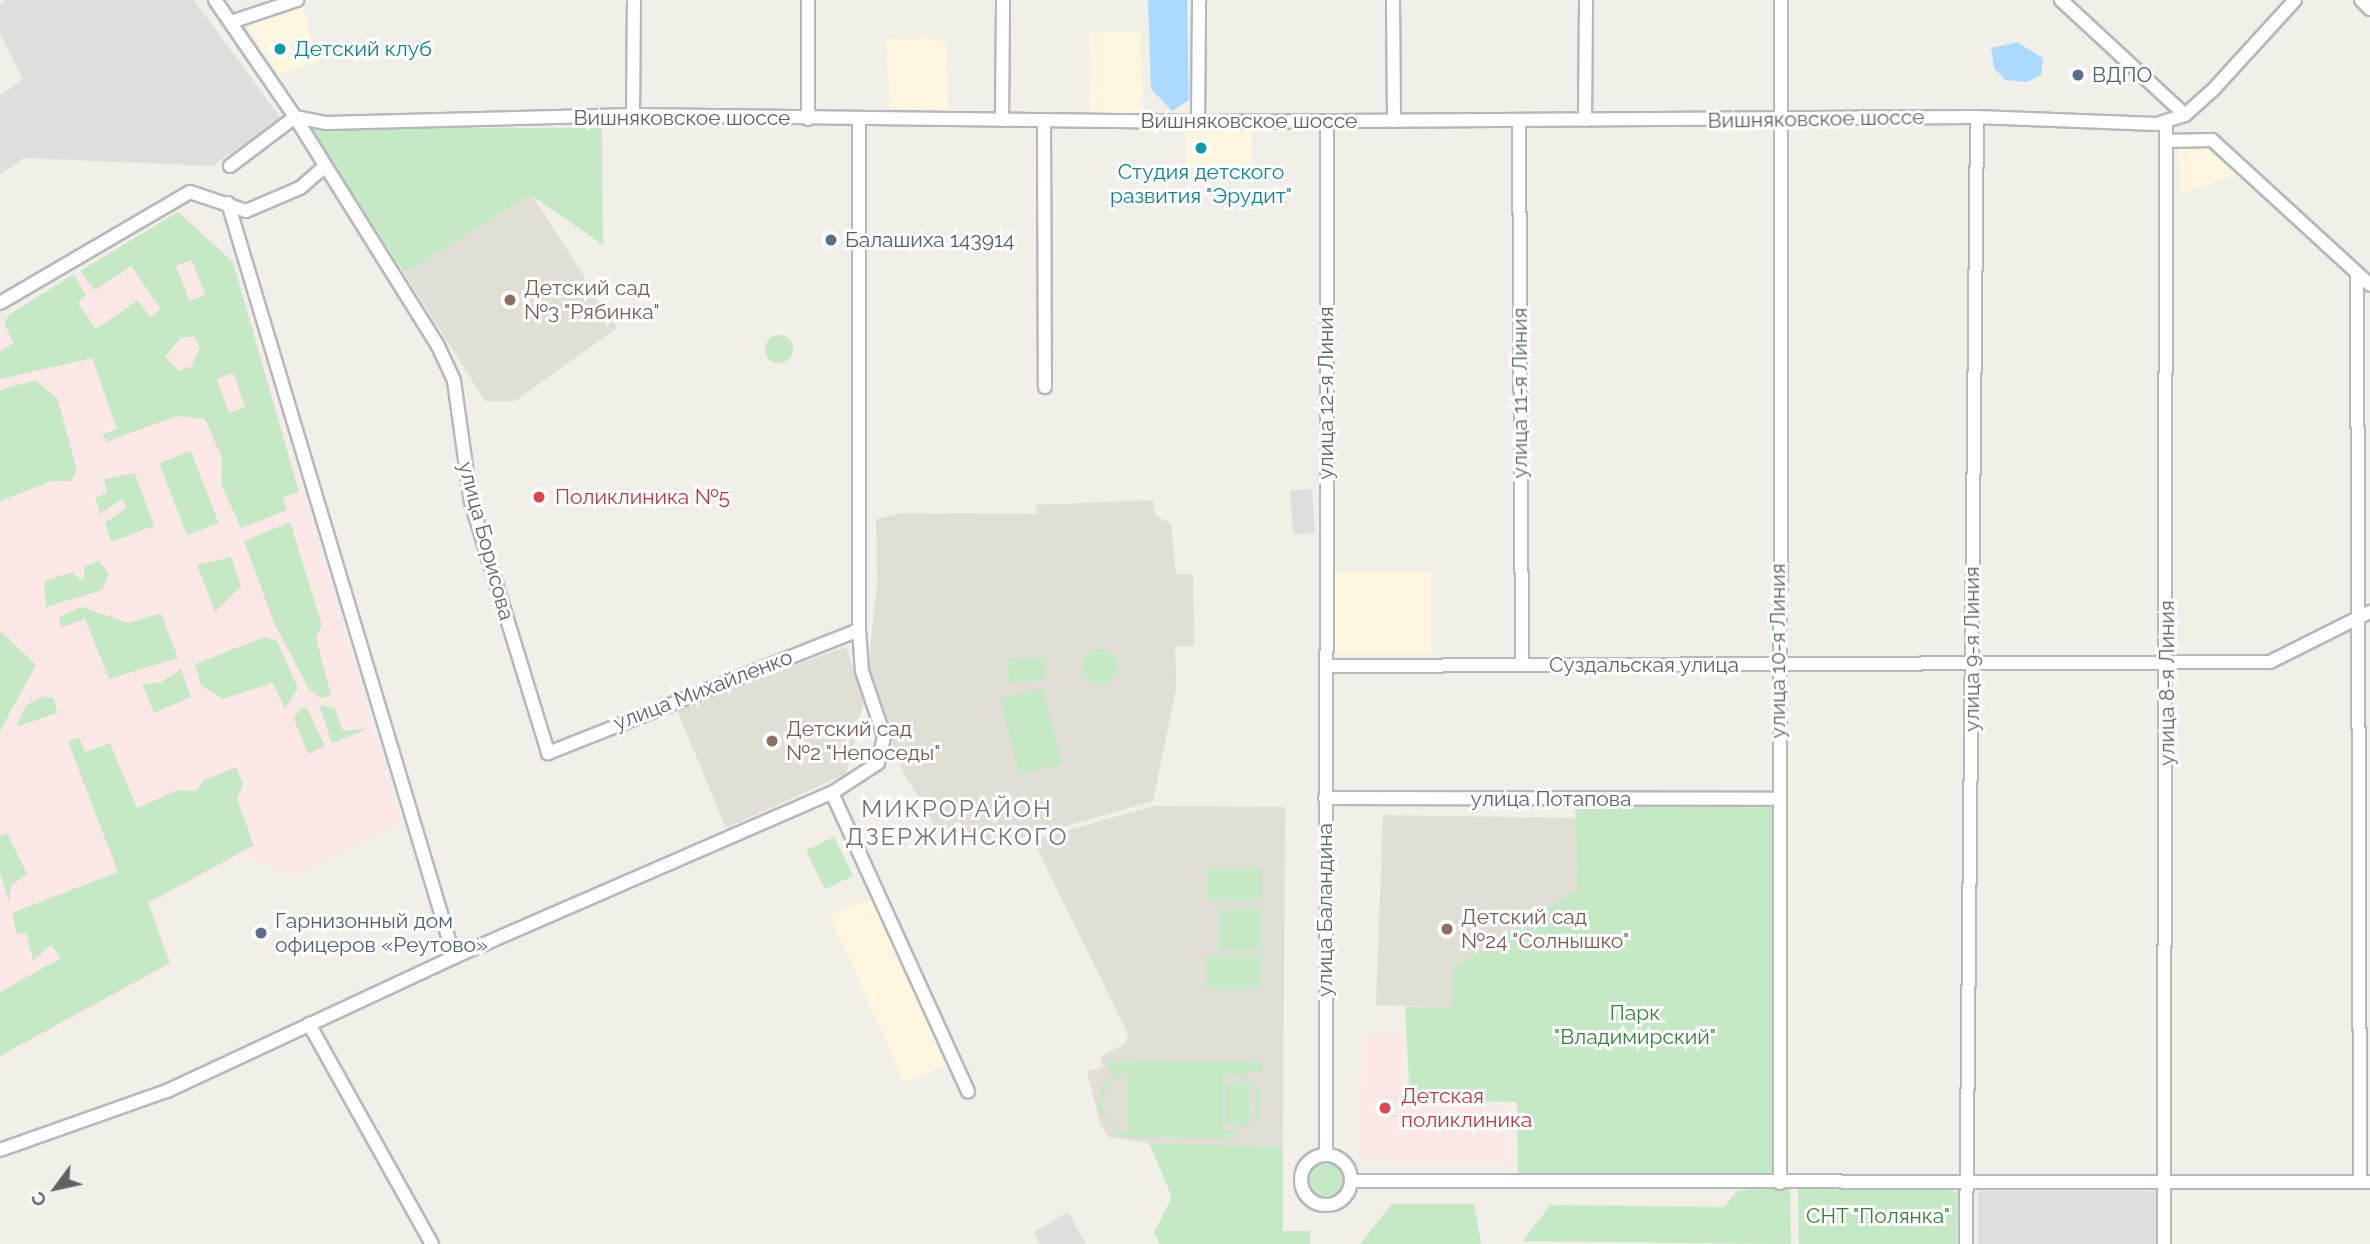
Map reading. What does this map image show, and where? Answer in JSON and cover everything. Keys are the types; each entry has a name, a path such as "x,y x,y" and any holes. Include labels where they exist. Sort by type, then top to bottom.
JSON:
{"street":[{"path":"215,0 295,117 230,166"},
{"path":"232,23 298,0"},
{"path":"633,115 634,0"},
{"path":"808,0 808,119"},
{"path":"1003,0 1003,120"},
{"path":"1198,122 1199,0"},
{"path":"1393,0 1394,121"},
{"path":"1585,120 1586,0"},
{"path":"1781,0 1782,119"},
{"path":"2061,0 2185,115"},
{"name":"Вишняковское шоссе","path":"295,117 326,123 633,115 859,120 1198,122 1977,117 2166,122 2185,115 2295,0"},
{"path":"2361,0 2370,9"},
{"name":"улица Борисова","path":"295,117 454,381 463,469 548,753"},
{"name":"улица 9-я Линия","path":"1966,1244 1977,117"},
{"name":"улица 10-я Линия","path":"1780,1183 1777,665 1782,119"},
{"path":"0,1150 167,1091 454,957 832,793 868,772 884,751 862,671 859,630 859,120"},
{"path":"1044,120 1045,387"},
{"name":"улица 12-я Линия","path":"1326,666 1327,121"},
{"name":"улица 11-я Линия","path":"1518,121 1522,665"},
{"name":"улица 8-я Линия","path":"2164,1244 2168,664 2166,122"},
{"path":"2166,141 2212,140 2370,285"},
{"path":"0,303 190,192 246,211 267,205 325,166"},
{"path":"228,203 454,957"},
{"path":"1351,1181 2365,1182 2365,615 2357,273"},
{"name":"Суздальская улица","path":"1326,666 2270,662 2365,615"},
{"name":"улица Михайленко","path":"548,753 859,630"},
{"name":"улица Баландина","path":"1326,666 1326,1155"},
{"path":"832,793 968,1091"},
{"name":"улица Потапова","path":"1325,798 1778,799"},
{"path":"309,1024 432,1244"},
{"path":"1326,1155 1347,1166 1351,1181 1339,1202 1323,1205 1308,1197 1302,1174 1311,1161 1326,1155"}],"shaded area":[{"path":"6,0 194,0 282,120 212,166 24,158 0,174 0,95 23,80 0,34 0,4"},
{"path":"302,4 317,62 279,74 246,25"},
{"path":"1141,31 1142,114 1090,115 1089,32"},
{"path":"926,38 946,42 948,111 890,109 886,40"},
{"path":"1251,130 1253,164 1187,167 1185,133"},
{"path":"2209,144 2238,174 2180,194 2179,148"},
{"name":"Детский сад №3 \"Рябинка\"","path":"532,195 617,328 515,401 485,401 404,273"},
{"path":"179,209 235,260 400,822 295,875 243,853 151,905 173,964 0,1060 0,320"},
{"path":"1312,489 1315,533 1293,534 1290,491"},
{"path":"1153,500 1155,515 1171,524 1176,574 1193,574 1194,646 1175,646 1176,689 1153,801 1031,836 973,843 960,822 939,833 903,772 867,676 877,585 876,519 902,513 1037,514 1036,505"},
{"path":"1334,572 1431,572 1431,654 1334,654"},
{"name":"Детский сад №2 \"Непоседы\"","path":"846,647 864,700 846,774 726,828 676,708"},
{"path":"1154,806 1285,807 1283,1147 1149,1143 1108,1137 1101,1126 1087,1072 1103,1067 1100,1057 1125,1044 1128,1034 1033,840"},
{"name":"Детский сад №24 \"Солнышко\"","path":"1383,815 1576,818 1578,889 1452,969 1451,1007 1376,1005"},
{"path":"875,896 949,1063 905,1083 830,916"},
{"path":"1403,1036 1403,1107 1510,1108 1510,1162 1361,1160 1363,1037"},
{"path":"1978,1191 2157,1191 2157,1244 1978,1244"},
{"path":"1068,1212 1086,1244 1040,1244 1034,1232"}],"green space":[{"path":"310,127 602,128 603,245 531,195 404,273"},
{"path":"178,212 233,262 299,492 283,497 287,510 241,528 221,484 222,458 205,419 177,416 106,442 103,434 117,429 92,358 0,379 0,351 14,343 4,324 9,315 74,274 86,295 78,303 96,329 138,300 150,317 161,309 131,266 95,290 80,271","holes":["192,260 205,295 190,301 176,266","181,337 194,337 200,348 191,367 180,371 165,357","233,373 245,407 229,413 217,379"]},
{"path":"779,335 789,339 793,349 789,359 779,363 769,359 765,349 769,339"},
{"path":"36,380 58,400 77,471 71,481 52,481 0,501 0,390"},
{"path":"191,451 219,523 187,535 159,463"},
{"path":"135,473 154,526 111,542 105,523 126,508 122,499 101,514 95,498 107,493 104,479"},
{"path":"290,522 322,625 316,638 331,695 321,698 309,689 274,623 244,541"},
{"path":"231,557 241,586 215,612 197,565"},
{"path":"99,561 109,574 102,590 46,607 44,582 71,572 83,581 85,566"},
{"path":"82,607 128,623 161,613 178,658 109,679 85,619 61,628 59,617"},
{"path":"0,631 36,665 0,731"},
{"path":"265,637 277,641 298,688 285,709 273,683 223,699 201,685 195,664"},
{"path":"1100,649 1112,655 1118,667 1112,679 1100,685 1088,679 1082,667 1088,655"},
{"path":"1045,658 1046,681 1009,682 1008,659"},
{"path":"181,669 191,697 154,713 142,684 160,683"},
{"path":"1043,688 1062,764 1019,774 1000,699"},
{"path":"45,696 54,699 57,713 16,727 26,705"},
{"path":"319,705 335,708 343,731 370,728 332,743"},
{"path":"300,708 307,708 325,746 308,754 294,719"},
{"path":"79,737 85,752 110,743 137,808 178,790 196,791 204,780 236,767 243,784 237,799 254,845 148,903 170,963 0,1056 0,992 61,958 51,945 33,961 26,933 17,934 12,913 118,872 68,742"},
{"name":"Парк \"Владимирский\"","path":"1774,806 1778,1180 1518,1178 1517,1102 1410,1100 1405,1007 1451,1007 1451,969 1578,889 1575,807"},
{"path":"7,833 27,874 11,886 9,902 0,873 0,836"},
{"path":"834,837 853,876 825,889 806,851"},
{"path":"1208,868 1262,868 1262,901 1208,901"},
{"path":"1220,909 1261,909 1261,950 1220,950"},
{"path":"1207,956 1261,956 1261,989 1207,989"},
{"path":"1107,1061 1262,1062 1262,1072 1244,1072 1261,1093 1259,1118 1232,1139 1120,1137 1106,1120 1098,1110 1100,1088 1115,1072 1107,1071","holes":["1128,1072 1237,1074 1250,1082 1255,1090 1256,1115 1242,1131 1123,1133 1106,1120 1101,1100 1111,1080"]},
{"path":"1128,1073 1223,1073 1223,1133 1128,1133"},
{"path":"1225,1083 1249,1083 1249,1125 1225,1125"},
{"path":"1149,1143 1283,1147 1283,1231 1310,1231 1310,1244 1160,1244 1154,1233 1172,1197"},
{"path":"1327,1162 1340,1167 1345,1180 1340,1193 1327,1198 1314,1193 1309,1180 1314,1167"},
{"path":"1790,1185 1791,1244 1523,1241 1550,1205 1724,1207 1737,1191"},
{"name":"СНТ \"Полянка\"","path":"1798,1189 1949,1190 1958,1194 1957,1244 1799,1244"},
{"path":"1392,1204 1474,1204 1481,1244 1360,1244"}],"water":[{"path":"1148,0 1187,0 1189,100 1172,111 1151,89"},
{"path":"2017,42 2043,58 2041,75 2027,82 2005,80 1994,68 1991,48"}],"place":[{"name":"Детский клуб","path":"280,49"},
{"name":"ВДПО","path":"2078,75"},
{"name":"Студия детского развития \"Эрудит\"","path":"1201,148"},
{"name":"Балашиха 143914","path":"831,240"},
{"name":"Детский сад №3 \"Рябинка\"","path":"510,300"},
{"name":"Поликлиника №5","path":"539,497"},
{"name":"Детский сад №2 \"Непоседы\"","path":"772,741"},
{"name":"Детский сад №24 \"Солнышко\"","path":"1447,929"},
{"name":"Гарнизонный дом офицеров «Реутово»","path":"261,933"},
{"name":"Детская поликлиника","path":"1385,1108"}],"district":[{"name":"МИКРОРАЙОН ДЗЕРЖИНСКОГО","path":"957,823"}]}
